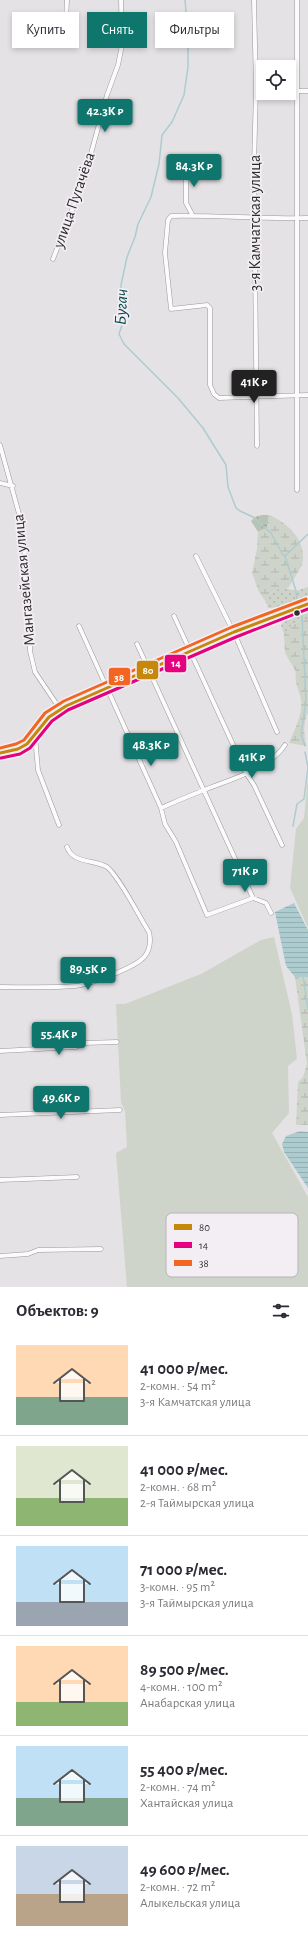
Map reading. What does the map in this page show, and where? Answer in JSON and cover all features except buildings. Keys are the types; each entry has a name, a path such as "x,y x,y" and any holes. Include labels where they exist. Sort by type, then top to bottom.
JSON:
{"street":[{"path":"66,12 67,0"},
{"name":"улица Пугачёва","path":"53,259 84,180 107,95 118,65 122,45 122,0"},
{"name":"3-я Камчатская улица","path":"254,0 256,89 254,166 256,219 257,446"},
{"path":"297,0 297,490"},
{"path":"296,91 308,91"},
{"path":"186,164 186,204 194,216"},
{"path":"308,218 256,219 171,216 168,220 165,253 170,307 172,310 207,305 210,308 210,385 212,391 219,398 308,395"},
{"name":"Мангазейская улица","path":"0,445 13,486 21,521 25,548 24,593 30,626 30,651 35,672 60,709"},
{"path":"0,483 13,486"},
{"path":"196,556 234,632 278,732"},
{"path":"0,753 18,749 35,736 49,718 60,709 191,650 308,604"},
{"path":"174,616 191,650 246,773 254,785 282,845"},
{"path":"79,626 161,808 165,824 176,842 207,915 253,898 266,903 271,913"},
{"path":"137,644 253,898"},
{"path":"35,736 38,770 59,825"},
{"path":"161,808 203,790 237,778 281,753 285,745"},
{"path":"0,987 76,986 129,967 146,955 150,943 149,932 122,886 107,867 74,857 69,853 67,847"},
{"path":"0,1051 76,1047 84,1043 117,1042"},
{"path":"0,1115 120,1110"},
{"path":"0,1180 77,1177"},
{"path":"0,1256 28,1254 38,1250 101,1249"}],"green space":[{"path":"269,515 267,528 258,532 251,521 255,517"},
{"path":"269,515 283,523 295,534 302,548 303,556 302,565 289,587 272,592 266,602 259,592 252,573 257,549 258,532 267,528"},
{"path":"282,587 296,591 308,587 308,596 285,607 268,608 266,602 272,592"},
{"path":"308,613 308,619 293,624 284,634 281,625 285,620"},
{"path":"308,619 308,714 306,715 304,730 306,746 289,743 298,722 301,711 301,700 296,683 296,672 285,653 284,634 293,624"},
{"path":"308,776 308,928 290,888 296,829 304,818"},
{"path":"274,937 292,1014 297,1059 288,1066 289,1113 272,1133 308,1197 308,1287 127,1287 116,1153 127,1147 125,1111 121,1102 116,1004 125,1004 201,974 261,940"},
{"path":"295,977 308,977 308,1125 296,1125 298,1082 303,1077 307,1064"}],"water":[{"path":"294,903 308,930 308,977 295,977 286,966 275,912"},
{"path":"300,1131 308,1132 308,1188 284,1152 282,1144 286,1136"}],"waterway":[{"name":"Бугач","path":"185,0 188,35 188,67 184,95 172,122 162,135 159,164 151,197 138,224 135,237 127,257 121,285 122,325 119,334 124,344 178,398 203,428 226,465 228,487 236,508 253,517 271,533 285,556 308,534"},
{"path":"285,556 296,591 297,602"},
{"path":"302,616 306,701 301,734 305,746"},
{"path":"293,826 297,804 304,799 308,767 305,752"},
{"path":"303,976 308,1010"}],"transit line":[{"name":"38","path":"0,748 16,744 24,740 45,713 64,701 232,627 306,599"},
{"name":"80","path":"0,753 18,749 27,744 49,717 66,706 234,632 308,604"},
{"name":"14","path":"1,758 20,754 30,748 52,721 68,710 236,637 308,609"}]}
